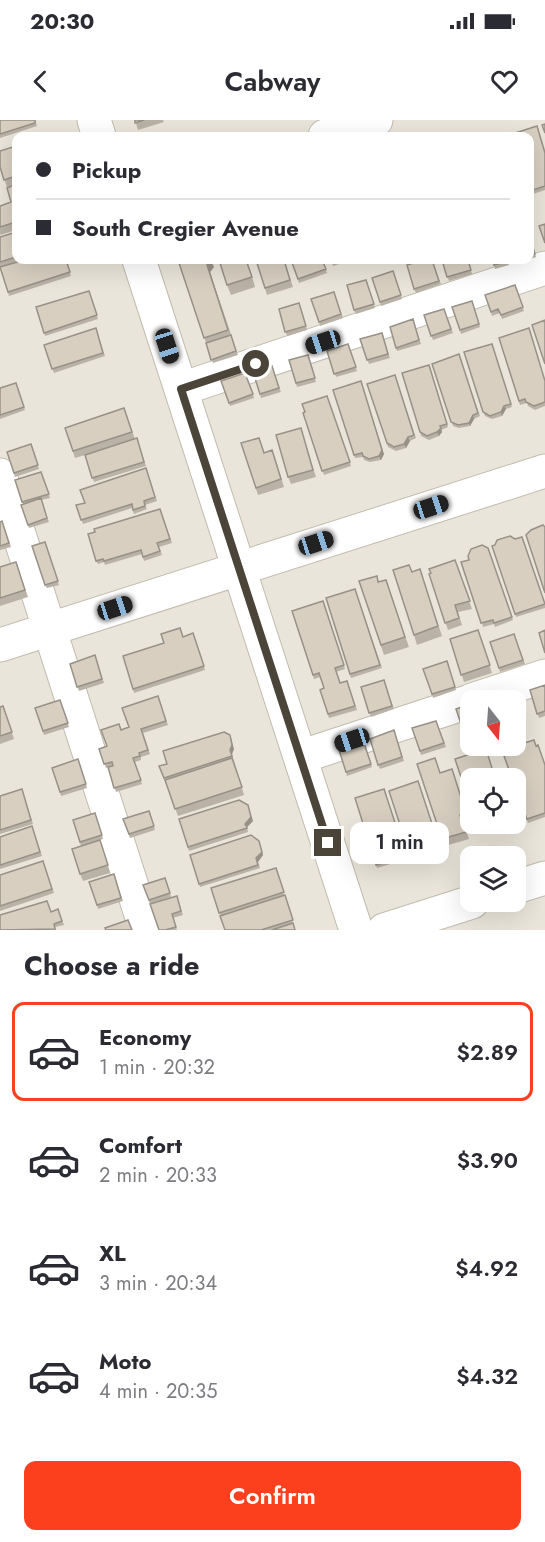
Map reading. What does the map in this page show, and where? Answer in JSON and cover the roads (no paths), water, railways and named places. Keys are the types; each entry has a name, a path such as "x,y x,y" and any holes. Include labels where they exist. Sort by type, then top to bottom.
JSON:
{"street":[{"path":"338,132 376,120"},
{"path":"140,264 356,930"},
{"path":"181,389 545,268"},
{"path":"0,645 545,471"},
{"path":"0,475 146,930"},
{"path":"504,690 545,676"},
{"path":"300,757 460,705"},
{"path":"526,884 545,878"},
{"path":"384,930 460,906"}]}
